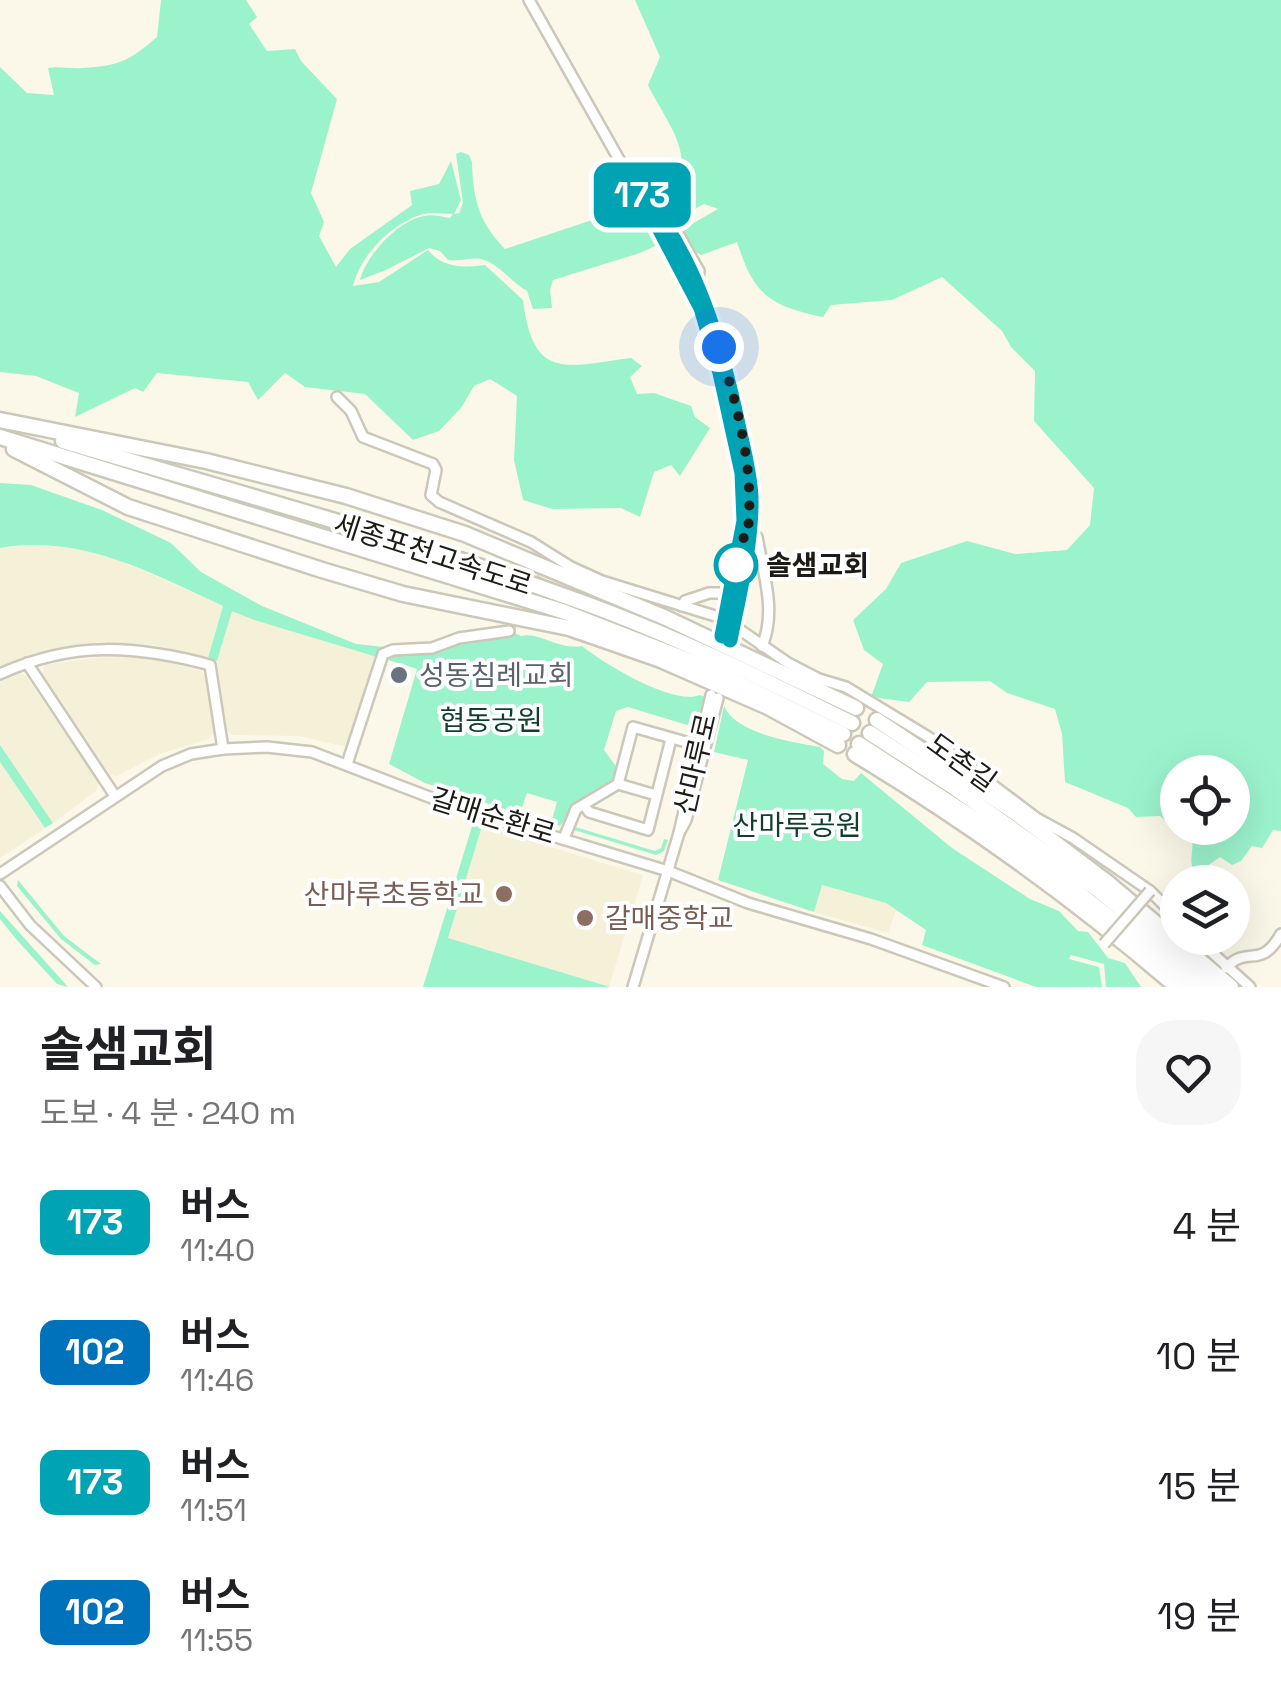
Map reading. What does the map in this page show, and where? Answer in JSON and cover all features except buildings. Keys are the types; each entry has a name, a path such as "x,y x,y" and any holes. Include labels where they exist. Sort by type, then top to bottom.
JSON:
{"highway":[{"name":"세종포천고속도로","path":"0,421 574,599 708,653 847,728"},
{"path":"0,421 224,465 346,496 465,534 666,618 847,728"},
{"name":"세종포천고속도로","path":"0,440 562,611 847,728"},
{"path":"0,440 128,507 402,594 569,628 661,660 768,707 847,728"},
{"path":"865,738 934,802 1040,876 1176,987"},
{"path":"865,738 1038,860 1195,987"},
{"path":"865,738 952,786 1097,888 1213,987"},
{"path":"865,738 1018,814 1231,987"}],"street":[{"path":"529,0 697,286 728,377 749,472 751,512 726,638"},
{"path":"648,205 692,287 720,373 745,494 744,538"},
{"name":"도촌길","path":"336,397 351,412 363,437 433,464 433,498 531,542 551,559 602,581 729,622 819,679 875,702 1160,901"},
{"path":"744,538 757,537 768,602 769,629 762,646"},
{"path":"682,606 685,601 709,592 735,592"},
{"path":"347,764 383,654 510,631"},
{"path":"0,674 27,663 110,648 162,653 210,666 224,750"},
{"path":"27,663 115,796"},
{"name":"산마루로","path":"633,987 679,833 714,696 686,820 679,833"},
{"path":"564,838 572,813 618,784 632,728 700,746"},
{"path":"648,830 671,739"},
{"name":"갈매순환로","path":"0,874 162,766 191,754 286,748 347,764 450,805 668,871 748,903 871,939 1004,987"},
{"path":"618,784 656,795"},
{"path":"584,805 589,812 660,834"},
{"path":"0,886 30,926 96,987"},
{"path":"1104,944 1150,891"},
{"path":"1226,968 1241,958 1264,956 1281,934"},
{"path":"1213,955 1250,987"}],"shaded area":[{"path":"44,544 100,552 223,606 208,658 155,645 100,642 46,650 0,666 0,548"},
{"path":"232,610 377,657 351,745 299,736 233,735 227,730 217,661"},
{"path":"108,656 156,659 201,671 205,675 214,732 209,739 162,753 117,776 110,775 42,674 45,665"},
{"path":"19,673 26,676 98,782 97,790 53,823 0,745 0,682"},
{"path":"0,762 45,828 0,858"},
{"path":"482,826 643,875 609,987 448,938"},
{"path":"821,885 886,903 896,910 888,933 814,912"}],"green space":[{"path":"161,0 246,0 257,17 249,24 267,51 295,49 301,61 337,99 311,193 324,222 319,236 336,267 350,249 412,205 410,191 439,184 451,161 461,200 454,214 459,213 463,203 456,154 461,152 469,155 472,162 483,220 505,249 604,216 638,213 655,246 553,280 552,308 533,309 527,291 490,262 448,260 440,251 429,248 360,280 376,250 394,231 424,216 450,218 453,214 424,214 398,226 362,263 353,286 379,282 428,250 454,265 485,265 523,300 535,345 544,356 571,365 631,358 642,366 630,377 637,394 654,393 691,406 695,417 710,428 680,476 671,465 654,472 640,517 621,508 552,509 523,500 514,460 517,396 490,379 474,386 461,408 439,431 413,440 365,394 305,387 285,373 258,400 248,382 157,373 143,392 135,388 75,417 79,393 36,376 0,372 0,67 27,93 54,95 48,68 115,64 157,37"},
{"path":"635,0 1281,0 1281,831 1273,830 1262,848 1252,846 1241,861 1232,865 1220,857 1209,865 1192,865 1192,845 1250,845 1250,755 1160,755 1160,816 1136,817 1128,808 1065,782 1062,734 1055,709 1007,693 990,681 927,682 909,702 871,697 883,664 864,650 853,620 886,589 901,563 967,541 1015,554 1067,550 1090,525 1094,488 1034,421 1035,371 1011,347 1002,331 942,277 892,300 831,305 823,317 789,308 766,295 750,274 737,242 701,255 688,248 683,229 718,209 704,204 678,218 671,209 680,181 681,152 648,85 660,57"},
{"path":"0,483 31,485 102,510 171,543 201,572 262,606 356,644 394,648 377,657 232,611 217,661 208,658 223,606 142,569 88,551 30,545 0,548"},
{"name":"협동공원","path":"513,632 582,646 657,689 674,695 705,697 696,739 691,741 694,727 628,707 616,711 604,750 618,769 611,784 573,808 560,826 551,823 557,802 527,793 520,814 425,783 389,764 417,669 385,659 502,638"},
{"name":"산마루공원","path":"724,706 730,716 752,730 820,747 824,751 823,764 842,779 854,781 861,773 952,848 1030,899 1059,911 1078,931 1088,932 1108,958 1125,963 1141,987 1106,987 1104,964 1071,955 1069,959 1099,967 1102,987 1036,987 922,945 926,930 886,903 822,885 814,912 718,880 748,760 714,752"},
{"path":"0,745 53,823 45,828 0,762"},
{"path":"473,823 482,826 448,938 610,987 423,987"},
{"path":"572,826 655,851 664,839 668,840 664,851 656,855 574,830"},
{"path":"18,880 64,936 101,964 95,965 61,939 17,886"},
{"path":"0,911 68,987 57,984 16,939 0,919"}],"tunnel":[{"path":"509,631 549,564"}],"bus line":[{"name":"173","path":"722,636 744,521 742,473 701,308 640,192 687,267 710,318 749,472 751,512 730,640"}],"place":[{"name":"솔샘교회","path":"736,565"},
{"name":"성동침례교회","path":"399,675"},
{"name":"산마루초등학교","path":"504,894"},
{"name":"갈매중학교","path":"585,918"}],"route":[{"path":"719,347 751,493 747,538 740,538 736,565"}]}
